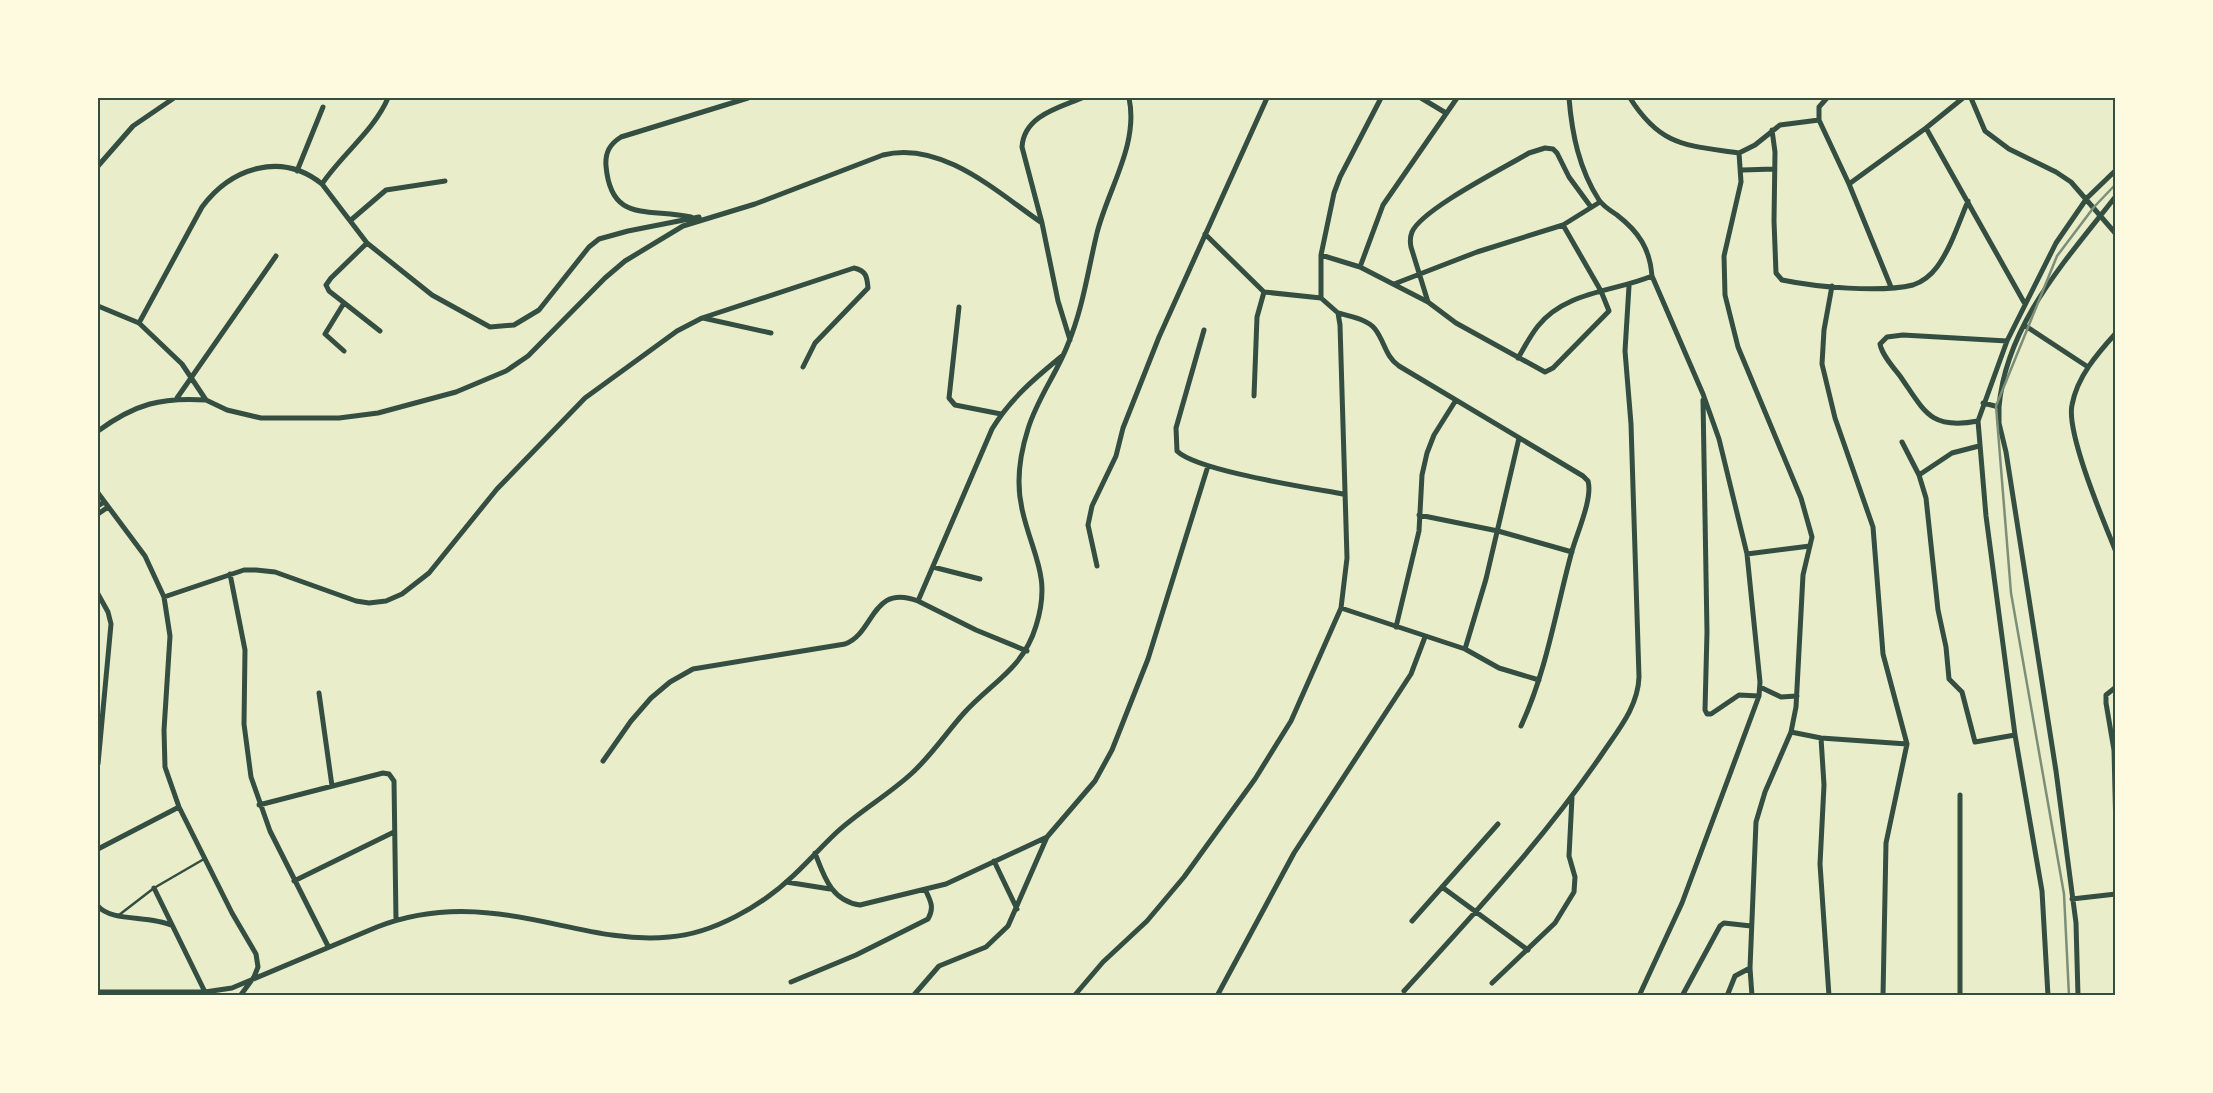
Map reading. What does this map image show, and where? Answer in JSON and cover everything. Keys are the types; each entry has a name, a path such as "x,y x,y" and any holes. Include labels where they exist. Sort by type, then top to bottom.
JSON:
{"street":[{"path":"98,166 133,126 174,98"},
{"path":"322,184 338,162 374,124 388,98"},
{"path":"705,218 637,210 616,200 608,184 605,161 608,148 621,137 748,98"},
{"path":"1070,340 1056,293 1042,223 1024,159 1022,136 1026,128 1045,113 1082,98"},
{"path":"98,992 121,994 205,992 232,988 254,977 274,972 328,946 396,920 426,914 487,912 600,935 634,938 686,935 717,924 758,902 786,882 852,819 911,774 966,711 1009,672 1027,651 1040,613 1043,583 1039,562 1021,508 1020,465 1033,414 1070,340 1086,286 1103,213 1129,139 1132,112 1129,98"},
{"path":"1097,566 1088,525 1092,506 1116,456 1123,428 1156,346 1266,98"},
{"path":"1321,298 1321,255 1340,177 1381,98"},
{"path":"1420,98 1446,113"},
{"path":"1360,267 1383,205 1457,98"},
{"path":"1569,98 1576,150 1600,202 1629,225 1642,240 1651,258 1652,276 1703,394 1719,440 1747,554 1760,687 1759,696 1682,902 1639,996"},
{"path":"1630,98 1651,125 1672,141 1739,153 1755,145 1772,130 1786,124 1819,120"},
{"path":"1827,98 1818,110 1819,120 1849,184 1891,288"},
{"path":"1849,184 1926,128 1963,98"},
{"path":"1971,98 1985,131 2009,149 2056,172 2071,182 2087,198 2116,234"},
{"path":"297,171 323,107"},
{"path":"1926,128 2025,304"},
{"path":"1772,130 1775,152 1776,273 1782,280 1832,286 1891,288 1913,285 1924,280 1937,268 1968,201"},
{"path":"1428,302 1410,240 1412,232 1421,221 1453,198 1529,154 1545,148 1553,149 1569,177 1592,207"},
{"path":"98,431 130,410 147,404 177,398 206,400 227,410 252,416 339,418 402,408 456,392 506,371 517,364 625,261 675,230 705,218 754,204 876,157 896,152 912,152 943,161 968,173 1042,223"},
{"path":"1739,153 1742,170 1741,182 1724,256 1725,295 1741,354 1801,498 1812,530 1803,575 1797,696 1791,732 1764,792 1756,822 1750,968 1752,996"},
{"path":"139,323 202,207 213,191 225,182 254,168 270,166 297,171 314,178 322,184 351,220 367,244 432,294 482,324 501,327 514,325 539,310 589,247 599,239 694,218"},
{"path":"1742,170 1774,168"},
{"path":"2048,996 2042,891 2015,735 1979,446 1978,421 2007,341 2056,243 2087,198 2116,170"},
{"path":"351,220 386,190 445,181"},
{"path":"2078,996 2079,973 2072,898 2048,716 2004,439 1999,423 1999,407 2006,366 2024,325 2055,274 2116,196"},
{"path":"1394,284 1477,252 1563,225 1600,202"},
{"path":"1321,255 1360,267 1394,284 1428,302 1456,323 1545,372 1553,368 1607,314 1609,308 1563,225"},
{"path":"1205,234 1264,292 1321,298 1338,312 1368,324 1374,329 1388,358 1393,362 1583,476 1588,481 1589,491 1572,552 1556,622 1534,699 1522,726"},
{"path":"367,244 326,284 330,291 380,331"},
{"path":"177,398 276,256"},
{"path":"164,597 244,570 275,572 356,601 369,603 386,601 402,594 429,573 497,489 585,398 677,331 702,318 854,268 862,270 867,276 868,288 815,343 803,367"},
{"path":"1518,358 1538,326 1548,316 1570,301 1601,291 1629,286 1652,276"},
{"path":"1404,991 1476,911 1572,798 1628,716 1639,688 1631,424 1625,351 1629,286"},
{"path":"1832,286 1824,330 1822,364 1836,418 1873,527 1883,654 1907,744 1886,843 1883,996"},
{"path":"1254,396 1257,317 1264,292"},
{"path":"344,303 325,334 344,351"},
{"path":"98,306 139,323 164,344 192,377 206,400"},
{"path":"959,307 949,398 955,406 1001,414"},
{"path":"1074,996 1104,962 1147,921 1184,877 1255,779 1291,721 1341,608 1347,558 1343,494 1343,391 1338,312"},
{"path":"702,318 772,333"},
{"path":"2024,325 2088,367"},
{"path":"1204,330 1176,428 1176,451 1183,456 1208,466 1343,494"},
{"path":"2116,333 2088,367 2074,396 2071,407 2072,424 2092,491 2116,552"},
{"path":"1978,421 1956,425 1942,421 1924,411 1893,367 1880,344 1887,337 1903,335 2007,341"},
{"path":"918,601 992,430 1001,414 1025,386 1064,354"},
{"path":"1703,394 1707,632 1705,710 1707,714 1711,714 1739,695 1759,696"},
{"path":"1396,627 1419,531 1422,475 1427,453 1434,435 1456,400"},
{"path":"1984,403 1999,407"},
{"path":"1465,649 1498,530 1519,438"},
{"path":"1902,442 1919,475 1926,498 1938,610 1946,647 1949,679 1962,692 1971,734 1976,743 1977,740 2015,735"},
{"path":"1919,475 1952,453 1979,446"},
{"path":"913,996 939,966 976,952 1000,936 1008,926 1017,908 1047,836 1095,781 1112,750 1148,659 1208,466"},
{"path":"98,493 145,556 164,597 170,636 164,753 169,782 179,807 205,859 256,954 258,967 254,977 240,996"},
{"path":"98,506 106,504"},
{"path":"98,514 106,504"},
{"path":"1419,515 1498,530 1572,552"},
{"path":"1747,554 1810,546"},
{"path":"933,567 980,579"},
{"path":"230,574 245,650 244,724 247,757 259,805 294,881 328,946"},
{"path":"98,594 112,624 98,764"},
{"path":"603,761 650,698 670,682 693,669 854,641 878,608 892,598 904,596 918,601 976,630 1027,651"},
{"path":"1341,608 1465,649 1499,668 1539,680"},
{"path":"1217,996 1294,852 1412,674 1425,637"},
{"path":"1760,687 1781,697 1797,696"},
{"path":"2114,688 2106,695 2106,702 2114,750 2116,831"},
{"path":"319,693 332,786"},
{"path":"1791,732 1821,738 1907,744"},
{"path":"1821,738 1824,784 1820,864 1829,996"},
{"path":"259,805 383,773 389,774 394,781 396,920"},
{"path":"1960,795 1960,996"},
{"path":"1492,983 1555,923 1574,892 1575,877 1569,856 1572,798"},
{"path":"98,850 179,807"},
{"path":"1412,921 1498,824"},
{"path":"294,881 394,832"},
{"path":"786,882 830,889 847,901 860,905 946,884 1047,836"},
{"path":"815,854 830,889"},
{"path":"994,861 1017,908"},
{"path":"154,888 205,992"},
{"path":"1442,888 1528,950"},
{"path":"791,982 856,955 928,919 932,912 932,904 925,889"},
{"path":"2072,898 2116,894"},
{"path":"98,906 103,912 118,916 153,919 171,925"},
{"path":"1682,996 1720,926 1724,923 1751,926"},
{"path":"1726,996 1735,976 1750,968"}],"lane":[{"path":"118,916 154,888 205,859"}],"railway":[{"path":"2069,996 2064,894 2011,593 1996,406 2057,256 2094,207 2116,184"}]}
